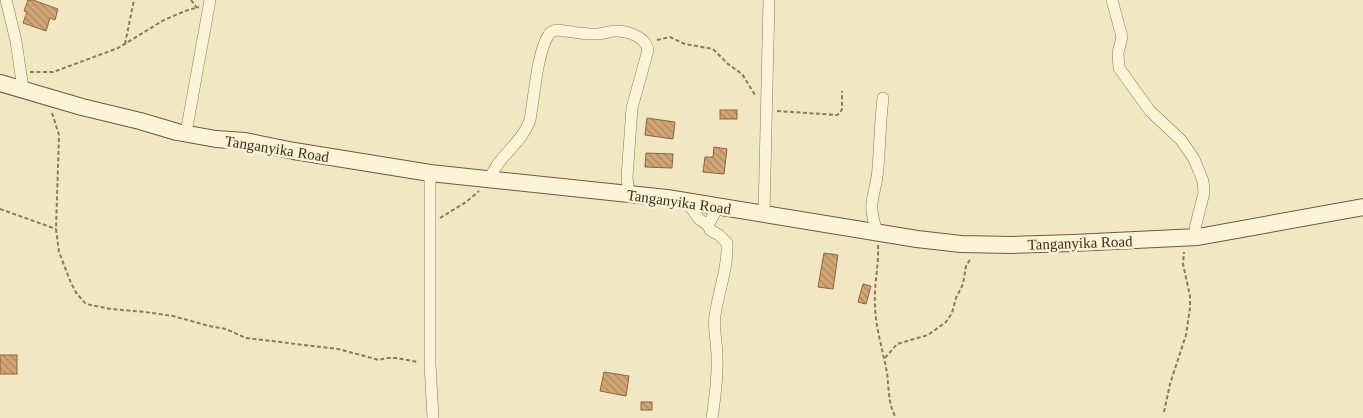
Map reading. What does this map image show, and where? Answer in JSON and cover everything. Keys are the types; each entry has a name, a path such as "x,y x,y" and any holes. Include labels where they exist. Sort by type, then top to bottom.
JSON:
{"street":[{"path":"6,0 16,41 23,89"},
{"path":"764,213 769,0"},
{"path":"1112,0 1122,37 1118,53 1119,68 1150,111 1181,140 1194,159 1203,181 1204,193 1193,237"},
{"path":"186,133 211,1"},
{"path":"489,181 495,166 527,130 543,50 546,39 552,31 598,34 616,31 635,36 647,44 648,50 632,108 627,177 629,195"},
{"name":"Tanganyika Road","path":"0,83 186,133 340,160 489,181 667,198 878,233 961,244 1073,244 1193,237 1363,207"},
{"path":"878,233 872,218 871,204 878,178 880,120 883,98"},
{"path":"430,173 430,364 433,418"},
{"path":"687,202 699,219 727,243 727,253 715,315 714,336 718,355 712,418"},
{"path":"708,225 718,207"}],"path":[{"path":"125,44 134,0"},
{"path":"191,0 197,8"},
{"path":"20,72 53,72 125,44 164,20 211,1"},
{"path":"647,44 670,37 685,44 713,49 728,64 742,74 767,111 783,110 836,115 842,109 842,91"},
{"path":"46,96 59,135 56,229 59,252 76,294 86,304 173,316 226,329 246,338 338,349 379,360 396,358 430,364"},
{"path":"430,225 466,202 489,181"},
{"path":"0,209 56,229"},
{"path":"878,233 879,257 875,315 892,411 896,418"},
{"path":"1164,412 1170,384 1186,335 1190,296 1183,264 1184,249 1193,237"},
{"path":"884,359 897,344 928,335 946,322 952,313 956,298 963,284 966,266 977,252 986,245"}],"building":[{"path":"28,0 58,9 55,20 50,18 46,31 23,23 27,12 24,11"},
{"path":"720,110 737,110 737,119 720,119"},
{"path":"647,118 675,122 673,139 645,135"},
{"path":"714,147 727,149 724,174 703,172 705,157 713,157"},
{"path":"646,153 673,154 672,168 645,167"},
{"path":"824,253 838,255 833,289 818,287"},
{"path":"863,284 871,286 866,304 858,302"},
{"path":"0,355 17,355 17,374 0,374"},
{"path":"604,372 629,376 626,396 600,391"},
{"path":"641,402 652,402 652,410 641,410"}]}
